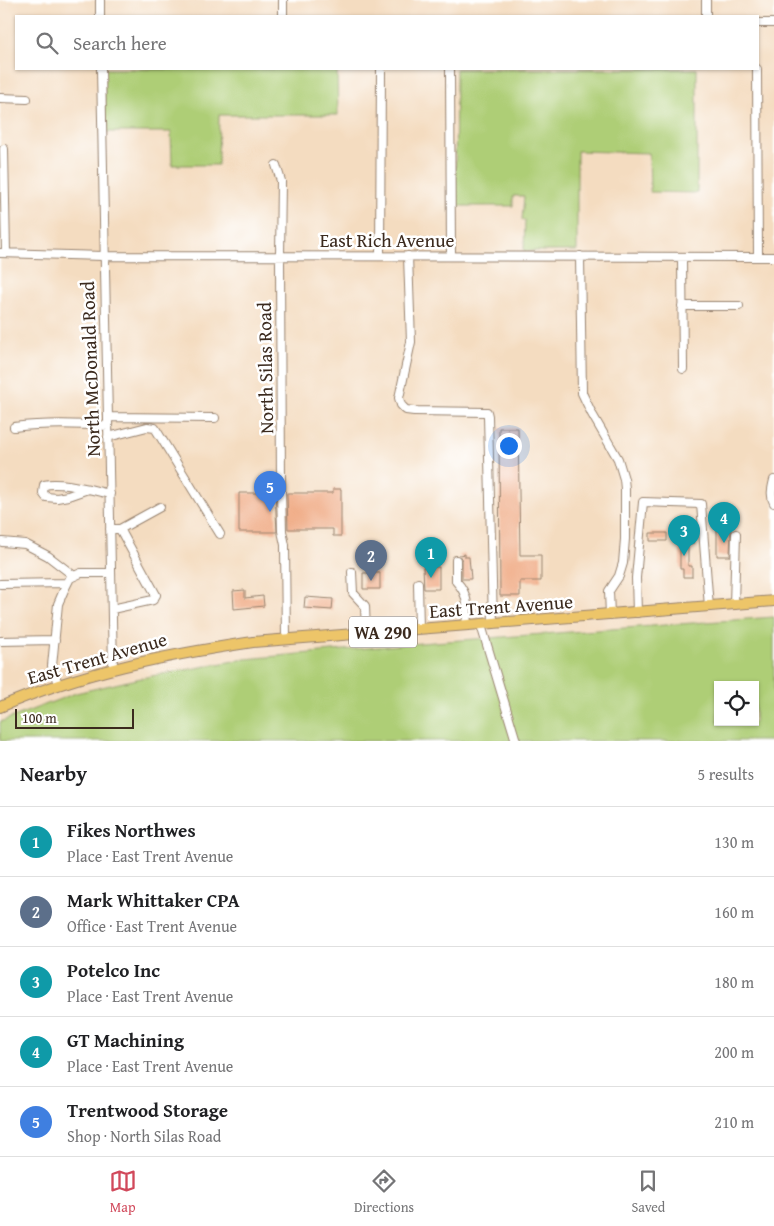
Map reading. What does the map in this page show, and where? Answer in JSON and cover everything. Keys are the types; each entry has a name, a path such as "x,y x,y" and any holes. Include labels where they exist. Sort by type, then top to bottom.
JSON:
{"main road":[{"name":"East Trent Avenue","path":"0,707 58,684 113,668 182,653 253,642 774,601"}],"street":[{"path":"100,0 100,15"},
{"path":"283,0 283,15"},
{"path":"706,0 706,15"},
{"path":"759,24 774,23"},
{"name":"North McDonald Road","path":"100,70 113,668"},
{"path":"380,256 381,70"},
{"path":"450,70 451,256"},
{"path":"757,70 758,257"},
{"path":"0,98 27,99"},
{"path":"3,253 4,149"},
{"name":"North Silas Road","path":"276,165 281,180 282,531 285,545 286,640"},
{"name":"East Rich Avenue","path":"3,253 103,256 774,257"},
{"path":"408,256 411,342 399,398 401,405 406,410 414,411 487,412 489,421 493,624"},
{"path":"580,256 582,393 618,459 624,478 626,538 624,562 622,570 609,591 610,615"},
{"path":"682,257 683,369"},
{"path":"682,306 740,306"},
{"path":"108,417 215,418"},
{"path":"14,427 35,424 108,426"},
{"path":"108,437 147,427 155,428 220,534"},
{"path":"774,480 772,488 774,503"},
{"path":"88,489 57,498 46,497 43,492 44,485 52,483 88,489 110,494"},
{"path":"637,613 636,578 643,502 701,504 709,607"},
{"path":"110,529 120,529 160,507"},
{"path":"112,609 153,600 156,595 120,529"},
{"path":"734,605 736,534"},
{"path":"2,542 25,544 48,556 74,576"},
{"path":"456,560 456,581 464,589 468,607 466,626"},
{"path":"352,572 352,593 365,606 366,634"},
{"path":"58,684 52,666 58,604 67,583 70,578 81,573 111,573"},
{"path":"0,584 67,583"},
{"path":"418,584 419,629"},
{"path":"481,625 516,741"},
{"path":"0,641 55,640"}],"green space":[{"path":"104,70 337,70 338,115 219,115 218,165 172,165 171,132 104,132"},
{"path":"456,70 697,70 697,193 650,192 649,153 577,151 577,251 524,251 525,220 522,220 524,196 513,196 513,206 455,206"},
{"path":"774,617 774,741 0,741 0,722 76,693 141,678 245,659 421,643"}],"building":[{"path":"499,428 518,428 520,555 541,555 541,581 520,581 520,596 500,596"},
{"path":"333,489 341,489 341,536 333,536 333,529 288,529 287,493 333,493"},
{"path":"239,493 275,493 277,532 239,532"},
{"path":"680,522 694,523 693,544 688,544 688,566 692,566 692,577 683,577 683,569 680,569"},
{"path":"717,530 731,530 730,556 717,556"},
{"path":"650,533 667,533 667,541 650,541"},
{"path":"465,554 465,557 469,557 471,579 462,579 462,560 459,555"},
{"path":"423,567 439,567 439,589 424,589"},
{"path":"363,573 380,573 380,589 363,589"},
{"path":"245,590 245,598 263,596 264,606 234,609 233,591"},
{"path":"305,597 333,599 332,610 304,608"}],"place":[{"name":"Trentwood Storage","path":"270,512"},
{"name":"GT Machining","path":"724,543"},
{"name":"Potelco Inc","path":"684,556"},
{"name":"Fikes Northwes","path":"431,578"},
{"name":"Mark Whittaker CPA","path":"371,581"}]}
